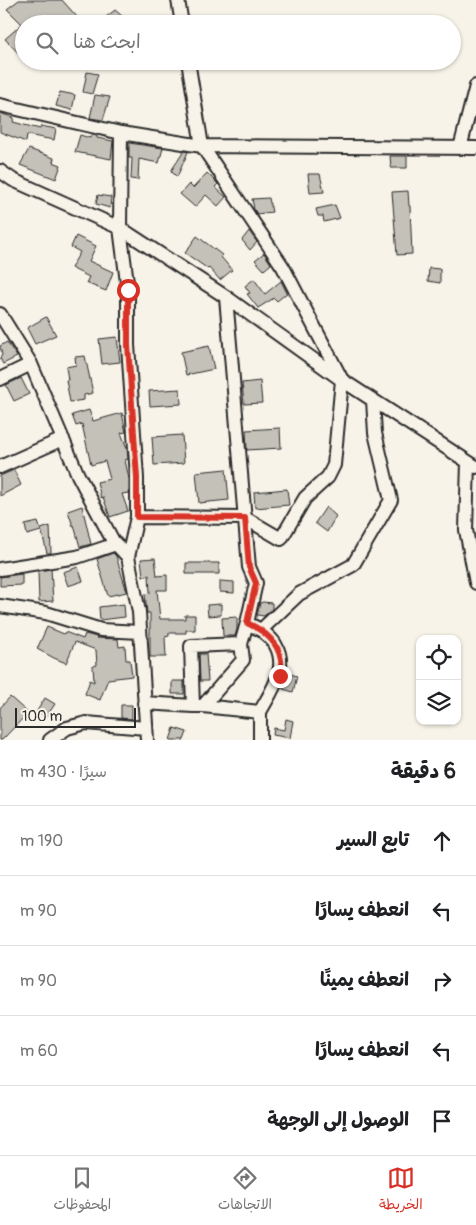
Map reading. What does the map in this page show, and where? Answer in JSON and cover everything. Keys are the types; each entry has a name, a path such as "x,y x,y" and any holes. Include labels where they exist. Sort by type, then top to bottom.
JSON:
{"street":[{"path":"178,0 180,15"},
{"path":"137,517 245,518 281,539 305,498 328,477 334,464 342,380 283,267 202,146 189,70"},
{"path":"460,148 476,86"},
{"path":"0,106 121,133 202,146 476,148"},
{"path":"50,740 67,728 86,723 146,734 139,612 128,557 137,517 137,478 128,345 128,290 120,228 121,133"},
{"path":"0,171 13,180 120,228 226,297 342,380 472,465 466,530 476,582"},
{"path":"198,706 243,660 241,644 256,583 249,567 226,297"},
{"path":"0,314 31,364 78,475 116,544 128,557"},
{"path":"0,379 31,364"},
{"path":"261,630 299,594 354,565 392,500 375,433 373,400"},
{"path":"0,468 63,440"},
{"path":"0,569 77,557 116,544"},
{"path":"0,606 46,612 100,630 140,632"},
{"path":"247,623 261,630 275,643 281,660 280,676 260,712 260,740"},
{"path":"198,706 191,646 241,644"},
{"path":"144,703 260,712"}],"building":[{"path":"19,0 62,0 75,15 15,15 15,17 7,9"},
{"path":"115,10 121,15 109,15"},
{"path":"15,30 15,50 5,39"},
{"path":"87,72 98,74 92,94 83,92"},
{"path":"60,92 75,95 72,110 56,106"},
{"path":"95,95 110,97 103,120 90,118"},
{"path":"0,113 14,118 13,122 40,129 41,126 56,129 54,140 27,135 26,142 0,132"},
{"path":"80,135 90,138 92,135 97,136 97,138 113,141 111,159 75,152"},
{"path":"129,143 163,148 159,163 139,159 138,180 131,179 132,158 129,158"},
{"path":"29,149 54,158 53,162 61,165 56,179 20,165"},
{"path":"184,151 188,152 177,177 171,171"},
{"path":"390,156 407,156 407,168 391,168"},
{"path":"207,173 218,184 215,187 226,197 218,206 206,195 195,207 180,194 189,184 193,188"},
{"path":"308,174 320,174 324,192 310,193"},
{"path":"408,191 412,254 397,255 392,192"},
{"path":"98,195 111,197 110,208 96,204"},
{"path":"269,198 272,212 257,214 252,199"},
{"path":"335,205 340,218 324,222 323,216 318,216 316,209"},
{"path":"249,231 257,242 250,250 242,240"},
{"path":"76,236 96,246 89,261 113,272 106,291 86,283 89,277 71,268 80,252 71,247"},
{"path":"197,236 222,255 221,257 232,270 220,280 209,268 185,253"},
{"path":"264,253 271,264 264,270 255,260"},
{"path":"429,268 440,269 440,283 428,281"},
{"path":"254,279 265,294 281,281 287,293 277,301 274,298 258,308 247,294 250,293 245,286"},
{"path":"46,317 56,335 35,344 27,328"},
{"path":"117,337 120,362 102,364 99,339"},
{"path":"7,342 17,357 3,364 0,358 2,355 0,346"},
{"path":"209,346 214,369 186,375 181,352"},
{"path":"85,356 93,393 84,395 84,400 70,402 66,367 76,365 75,357"},
{"path":"21,378 29,394 14,401 6,385"},
{"path":"260,381 262,403 244,404 242,383"},
{"path":"180,389 181,404 150,406 149,391"},
{"path":"89,410 93,421 122,413 126,432 121,433 127,448 128,459 125,460 129,479 129,493 122,494 128,511 110,517 103,497 101,498 97,482 110,479 105,461 91,465 82,424 76,426 72,415"},
{"path":"280,428 281,448 247,450 246,430"},
{"path":"182,435 184,463 154,465 152,437"},
{"path":"226,469 229,500 199,503 196,472"},
{"path":"14,470 21,485 0,496 0,476"},
{"path":"287,489 289,505 255,508 254,492"},
{"path":"82,506 91,544 80,547 68,511"},
{"path":"326,507 336,516 327,532 315,523"},
{"path":"38,522 41,531 27,535 25,525"},
{"path":"50,526 51,553 47,553 41,529"},
{"path":"113,553 116,556 127,592 108,596 97,559"},
{"path":"155,558 157,576 167,575 167,590 157,590 160,619 185,619 185,615 195,615 195,630 186,630 186,633 169,633 169,636 165,637 166,657 150,657 150,613 147,613 145,594 150,593 149,575 143,576 141,559"},
{"path":"186,563 219,563 219,574 186,574"},
{"path":"78,567 83,581 68,586 63,572"},
{"path":"51,569 53,601 39,602 38,571"},
{"path":"22,574 22,585 0,586 0,577"},
{"path":"220,581 234,582 234,593 220,592"},
{"path":"260,603 272,603 272,609 264,616 257,615"},
{"path":"124,604 125,617 100,620 99,607"},
{"path":"221,604 221,615 208,616 207,605"},
{"path":"237,617 235,636 223,636 222,618"},
{"path":"47,627 83,639 85,634 96,638 118,639 119,647 125,646 126,660 130,660 132,676 108,679 100,700 85,694 90,680 94,682 93,666 97,665 96,650 75,642 66,663 54,658 37,649"},
{"path":"199,654 206,654 208,681 200,681"},
{"path":"287,673 297,676 293,692 283,689"},
{"path":"172,681 184,681 184,694 172,694"},
{"path":"10,697 28,713 0,740 0,708"},
{"path":"45,698 55,704 46,717 37,711"},
{"path":"121,705 132,705 132,719 121,718"},
{"path":"286,719 293,721 290,738 273,735 274,728 284,730"},
{"path":"174,728 187,732 184,740 170,740"}],"route":[{"path":"128,290 128,345 137,478 137,517 245,518 249,567 256,583 247,623 261,630 275,643 281,660 280,676"}]}
